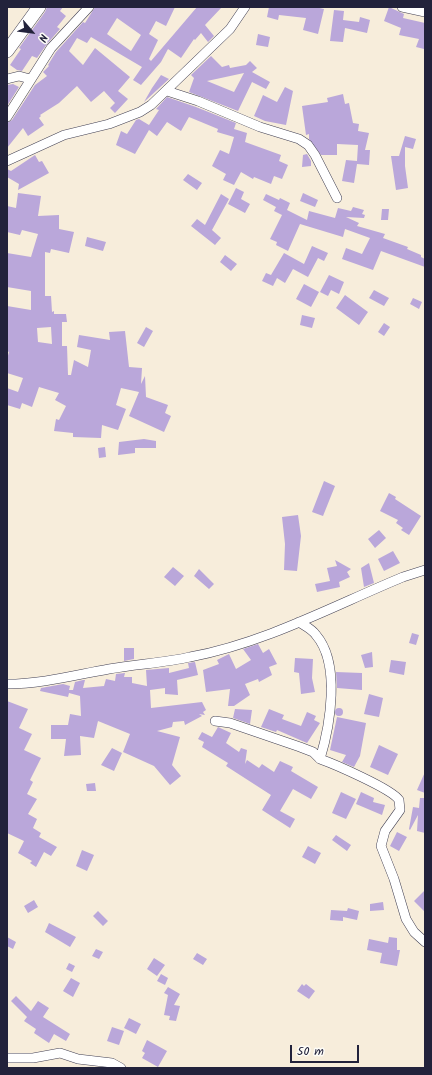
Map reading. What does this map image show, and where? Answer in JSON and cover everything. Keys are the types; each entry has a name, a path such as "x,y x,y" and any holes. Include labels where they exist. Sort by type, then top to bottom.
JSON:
{"main road":[{"path":"7,51 39,7"}],"street":[{"path":"7,117 51,48 88,7"},
{"path":"7,161 64,135 109,124 130,117 151,105 230,29 245,7"},
{"path":"402,7 425,12"},
{"path":"7,79 19,76 30,79"},
{"path":"167,91 198,101 260,127 299,139 308,146 315,155 337,198"},
{"path":"7,684 59,679 109,669 189,658 273,633 403,577 425,570"},
{"path":"299,622 311,629 320,640 330,668 332,682 327,735 320,759"},
{"path":"215,721 230,723 313,752 320,759 335,764 359,776 399,800 400,810 384,831 381,846 392,874 406,919 414,932 425,942"},
{"path":"7,1058 33,1058 60,1053 78,1059 112,1062 121,1068"}],"building":[{"path":"47,7 63,7 60,11 66,16 57,27 60,29 37,58 32,56 22,71 17,70 10,65 21,49 19,48"},
{"path":"95,7 175,7 166,26 156,21 149,34 158,40 149,59 151,61 197,7 222,7 205,25 214,36 208,42 201,33 195,40 194,39 181,58 168,49 161,62 141,85 133,80 142,67 91,37 87,43 77,38 69,51 83,65 95,48 130,77 118,91 128,99 115,113 110,108 115,103 104,91 91,102 77,86 59,103 40,115 41,116 39,118 44,125 28,136 23,128 7,148 7,123 12,120 35,85 47,76 43,72 49,66 48,65 56,52 83,22 85,23","holes":["117,18 141,35 131,51 107,34"]},
{"path":"269,7 315,7 324,9 318,34 303,30 306,18 279,15 278,20 267,17"},
{"path":"389,7 404,14 403,18 425,23 424,49 416,47 419,39 399,35 401,28 384,21"},
{"path":"334,10 344,11 343,20 359,22 360,17 370,20 367,33 345,28 343,42 330,41"},
{"path":"258,34 270,37 268,47 256,45"},
{"path":"211,56 222,67 229,65 230,68 246,65 250,61 257,68 252,72 270,82 266,89 252,82 238,111 189,92 194,78 191,75","holes":["244,73 234,92 207,81"]},
{"path":"161,75 169,79 144,102 152,88"},
{"path":"13,84 19,87 7,106 7,85"},
{"path":"285,87 293,91 286,125 265,121 254,116 263,95 277,102"},
{"path":"343,94 345,104 349,103 353,123 359,124 358,131 369,133 365,150 370,150 369,165 357,164 354,183 342,181 346,160 357,161 358,145 337,144 337,155 321,155 309,139 309,134 306,135 302,106 328,102 327,98"},
{"path":"167,97 236,123 234,129 247,133 245,142 281,155 279,161 288,165 282,179 274,176 271,184 254,177 253,179 241,172 234,185 223,180 226,174 212,166 220,150 229,154 234,137 217,132 218,129 189,117 181,131 167,122 157,136 149,130 135,154 116,145 121,131 127,134 136,120 139,119 149,125 159,110 156,109"},
{"path":"405,136 416,139 413,149 405,147 405,166 408,188 396,190 391,156 399,156"},
{"path":"307,154 311,161 311,166 302,167 303,155"},
{"path":"35,155 39,162 42,161 49,173 18,190 19,184 7,177 7,169 11,171"},
{"path":"188,174 202,183 197,190 183,180"},
{"path":"236,188 244,192 241,199 250,204 245,213 228,204"},
{"path":"18,193 41,196 38,216 59,215 59,229 74,232 69,253 51,249 50,253 45,252 45,296 51,296 52,312 54,311 54,314 66,314 67,322 62,322 62,346 67,346 68,375 71,375 74,360 88,367 91,350 77,347 79,335 110,340 109,332 125,331 129,367 142,368 141,384 145,376 146,397 168,405 165,413 171,416 164,432 129,416 139,392 121,388 116,405 126,409 118,430 102,425 101,438 73,437 73,433 54,431 56,419 59,420 66,406 55,400 59,393 39,387 32,407 22,403 20,409 7,405 7,388 18,392 23,378 7,373 7,359 9,352 7,351 7,306 31,310 31,291 7,287 7,253 31,257 38,234 22,230 20,235 7,232 7,206 16,208","holes":["51,327 52,344 38,342 37,328"]},
{"path":"303,193 318,200 315,207 300,201"},
{"path":"221,194 229,199 212,230 221,238 215,245 191,226 197,219 205,225"},
{"path":"266,194 290,203 287,210 307,220 309,211 335,218 338,208 351,211 353,207 364,210 362,214 365,215 364,218 346,217 359,223 357,226 385,234 383,238 408,247 407,249 421,255 421,257 425,259 425,267 381,251 373,270 342,259 346,248 362,254 370,238 345,229 343,237 300,224 288,251 276,245 277,242 270,239 282,215 274,211 276,207 263,200"},
{"path":"382,209 389,209 388,220 381,220"},
{"path":"87,237 106,242 103,251 85,246"},
{"path":"312,246 328,253 324,261 318,258 308,277 293,269 285,283 277,278 273,286 262,281 266,273 271,275 284,253 304,264"},
{"path":"225,255 237,264 231,271 220,262"},
{"path":"329,275 344,282 339,294 331,290 328,296 320,292"},
{"path":"304,284 319,292 311,307 296,299"},
{"path":"374,290 389,298 384,306 369,298"},
{"path":"345,295 368,312 359,325 336,308"},
{"path":"413,298 422,302 419,309 410,304"},
{"path":"302,315 315,318 312,328 300,325"},
{"path":"384,323 390,327 384,336 378,332"},
{"path":"146,327 153,331 144,347 137,343"},
{"path":"144,439 156,441 156,448 135,448 135,453 118,455 119,442"},
{"path":"105,447 106,457 99,458 98,448"},
{"path":"324,481 335,486 323,516 312,512"},
{"path":"389,493 396,497 395,499 421,516 409,535 401,530 403,528 396,523 398,520 380,511"},
{"path":"298,515 301,536 297,571 284,570 285,544 282,517"},
{"path":"379,530 386,538 375,548 368,539"},
{"path":"393,551 400,563 384,571 378,559"},
{"path":"335,560 351,569 347,572 350,577 339,582 340,587 317,592 315,584 330,581 327,568 337,566"},
{"path":"369,563 374,583 364,587 361,568"},
{"path":"173,567 184,576 175,586 164,577"},
{"path":"199,569 214,584 209,589 194,576"},
{"path":"412,633 419,635 416,645 409,643"},
{"path":"258,644 263,653 269,649 277,664 269,667 272,675 259,682 258,679 245,684 250,695 234,706 228,706 230,689 206,692 203,670 219,664 217,660 229,654 236,669 251,660 243,649"},
{"path":"124,648 134,648 134,659 124,661"},
{"path":"372,652 373,667 365,668 361,655"},
{"path":"295,658 313,659 312,678 315,692 301,694 299,673 294,672"},
{"path":"391,660 406,662 404,675 389,672"},
{"path":"195,662 198,675 177,680 178,695 165,694 165,688 150,690 151,708 202,702 206,710 203,712 205,715 199,714 202,716 185,725 184,721 173,722 172,727 157,731 180,737 172,765 181,776 170,785 154,766 123,752 130,734 98,721 94,738 80,736 81,755 64,756 66,739 51,739 51,725 68,725 70,714 81,716 80,696 69,693 68,697 40,691 41,688 63,684 70,686 69,690 73,690 75,682 83,680 85,680 83,688 104,686 106,679 115,681 116,674 125,673 124,677 132,677 132,683 147,686 146,670 169,668 169,673 189,668 188,663"},
{"path":"336,672 362,673 362,690 337,688"},
{"path":"369,694 383,698 379,717 364,714"},
{"path":"7,701 28,709 19,728 32,734 24,750 41,758 30,780 33,782 27,794 37,799 28,814 37,819 33,828 41,833 39,837 57,847 51,856 44,852 36,867 30,863 32,861 18,853 24,841 7,833"},
{"path":"337,708 341,708 343,712 341,716 337,716 335,714 335,710"},
{"path":"235,709 252,710 250,724 233,718"},
{"path":"269,709 284,715 282,719 301,726 307,712 316,716 314,720 320,723 307,743 277,730 276,732 261,727"},
{"path":"337,717 366,723 360,756 354,767 342,762 346,755 330,750"},
{"path":"218,727 231,733 226,743 239,752 241,748 247,750 245,764 247,760 259,768 262,764 274,772 280,761 293,767 291,771 318,787 311,799 293,789 280,811 295,819 290,828 262,810 271,795 226,766 228,763 202,747 204,742 198,739 202,732 212,737"},
{"path":"379,745 398,754 388,775 370,767"},
{"path":"112,748 122,753 114,771 101,765"},
{"path":"425,772 425,793 417,790"},
{"path":"95,783 96,791 87,791 86,784"},
{"path":"341,792 356,799 346,819 332,813"},
{"path":"361,792 374,798 373,802 385,805 382,815 356,804"},
{"path":"420,798 425,798 425,833 417,831 418,815 410,830 409,829 413,807 419,808"},
{"path":"397,832 407,837 399,851 390,846"},
{"path":"336,835 351,845 347,851 332,840"},
{"path":"308,846 321,853 315,864 302,857"},
{"path":"82,850 94,855 87,871 76,866"},
{"path":"425,890 425,912 414,901"},
{"path":"34,900 38,907 28,913 24,906"},
{"path":"383,902 384,910 370,911 370,904"},
{"path":"348,908 359,911 357,920 343,917 343,921 330,920 331,910 347,911"},
{"path":"98,911 108,921 103,926 93,916"},
{"path":"49,923 76,937 70,947 45,932"},
{"path":"7,937 16,942 13,949 7,946"},
{"path":"389,937 397,938 397,950 400,950 397,966 380,963 382,953 367,950 369,939 388,943"},
{"path":"96,949 103,952 99,959 92,956"},
{"path":"197,953 207,959 203,965 193,959"},
{"path":"154,958 165,965 157,976 147,969"},
{"path":"69,963 75,966 72,972 66,969"},
{"path":"161,974 168,978 165,985 157,981"},
{"path":"71,978 80,983 73,997 63,991"},
{"path":"302,984 304,986 306,984 315,991 309,999 297,991"},
{"path":"168,987 180,994 174,1005 180,1006 176,1021 169,1020 170,1016 164,1015 168,995 164,993"},
{"path":"16,996 31,1011 38,1001 49,1008 43,1017 70,1034 66,1041 54,1034 49,1043 34,1033 36,1029 24,1021 27,1017 11,1001"},
{"path":"129,1018 141,1024 136,1034 124,1028"},
{"path":"112,1027 124,1031 119,1045 107,1041"},
{"path":"147,1040 167,1051 158,1067 142,1058 145,1053 142,1051"}]}
